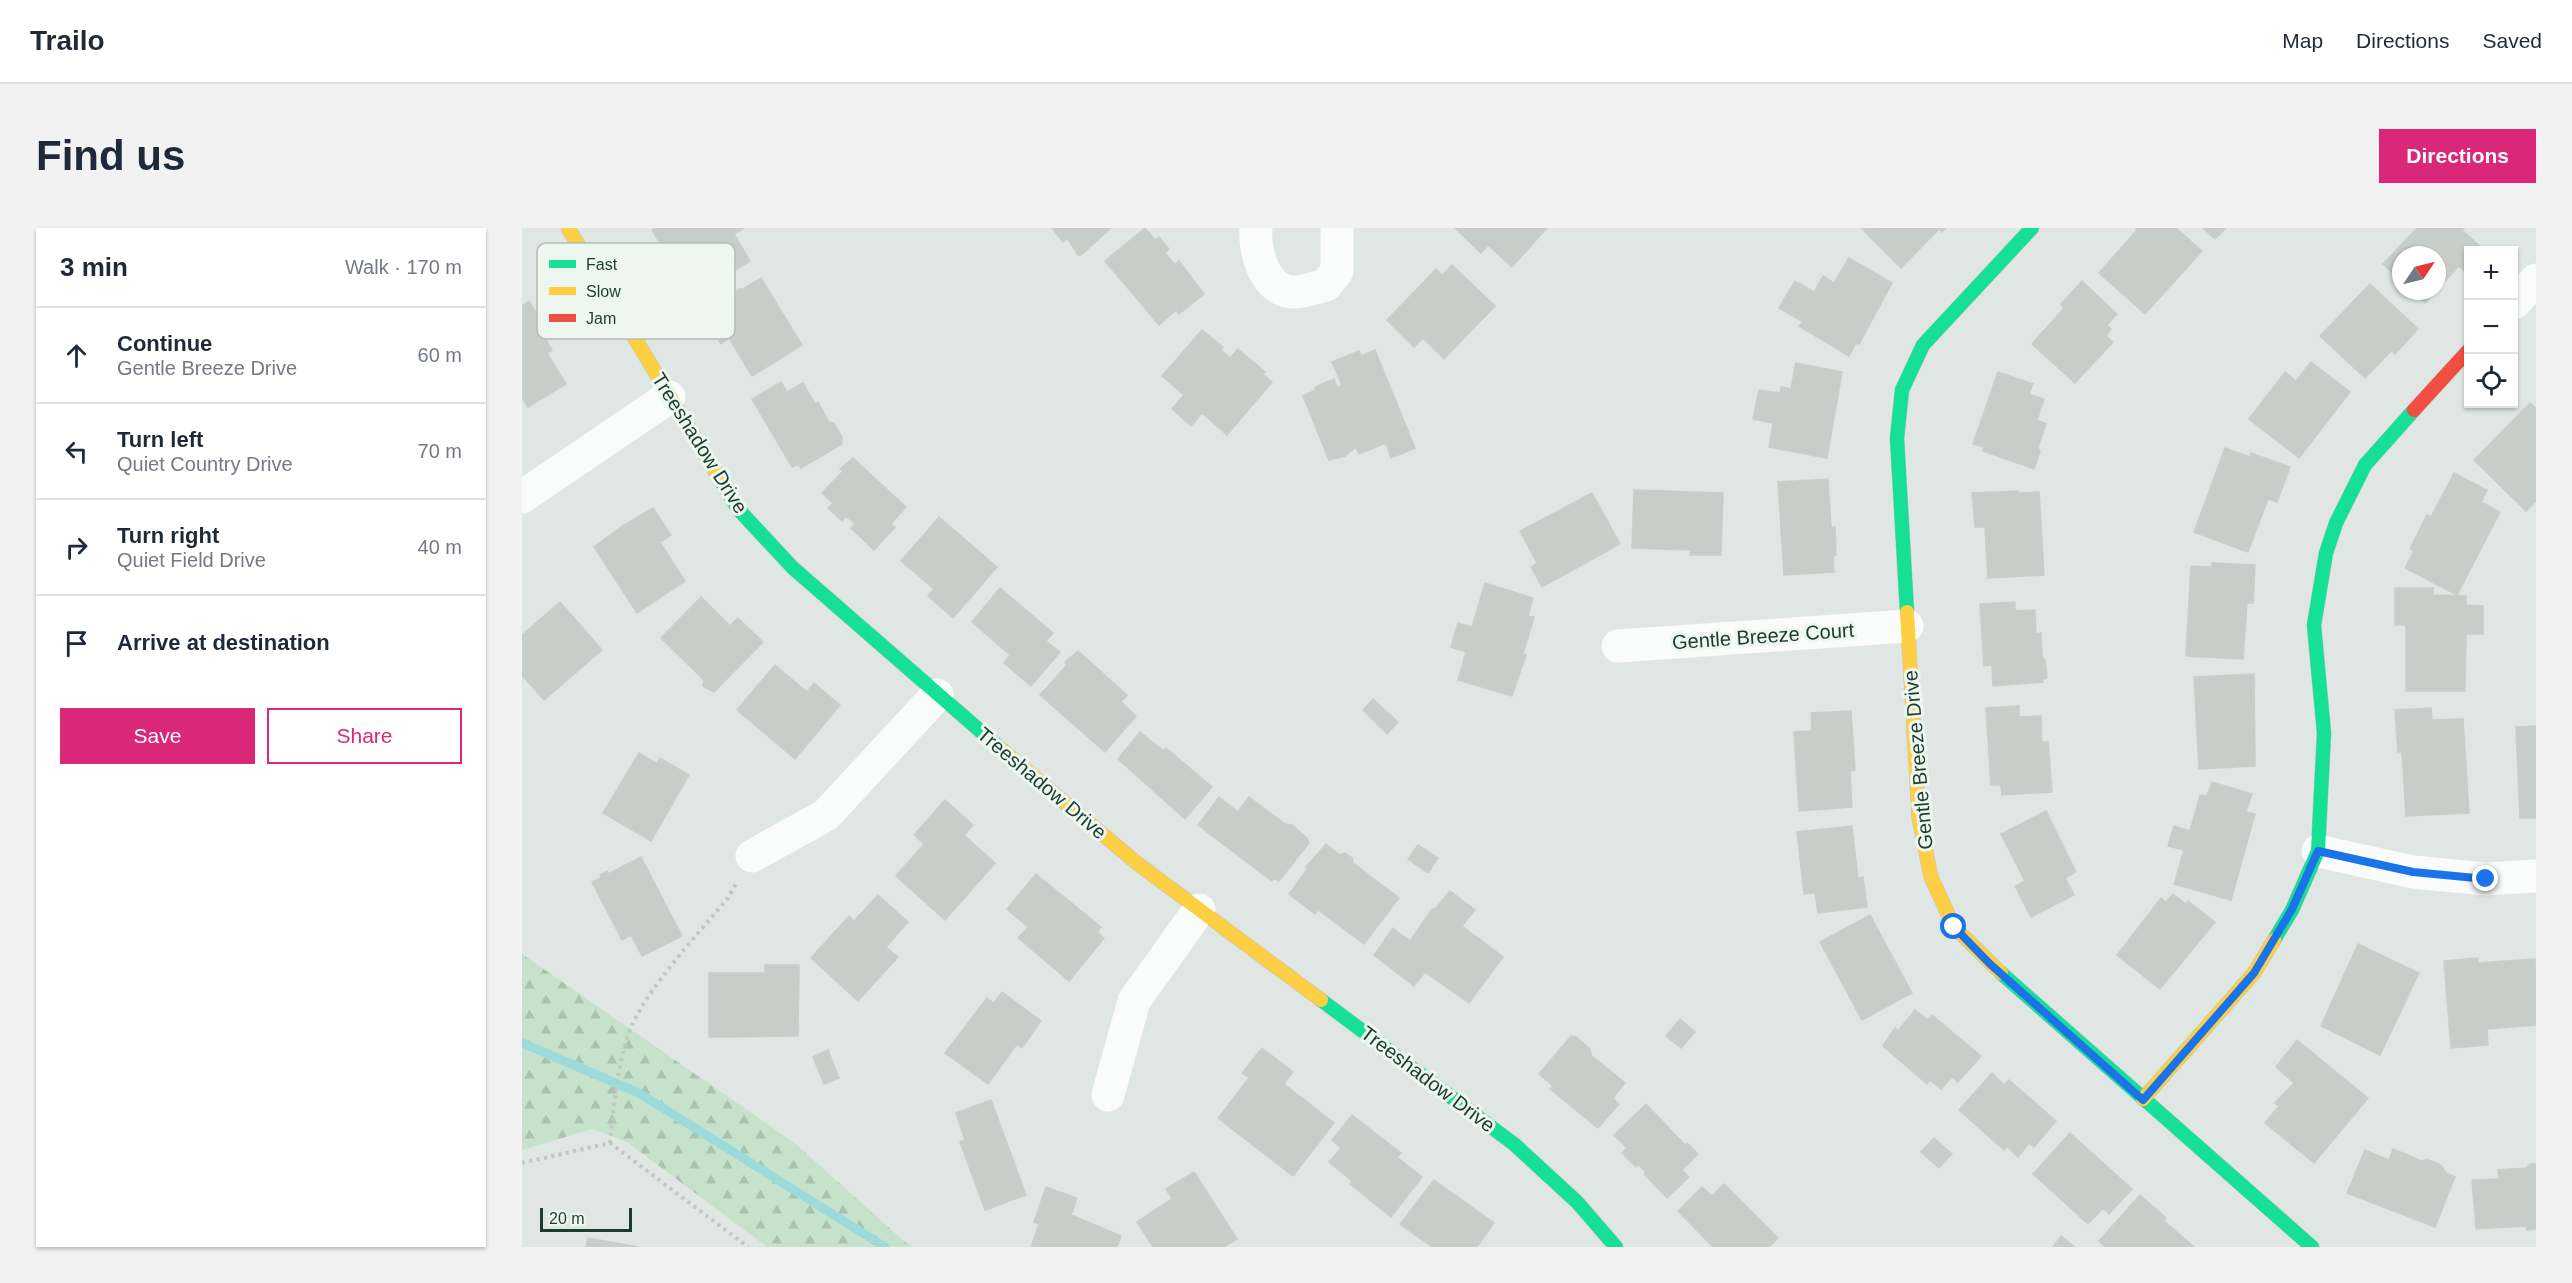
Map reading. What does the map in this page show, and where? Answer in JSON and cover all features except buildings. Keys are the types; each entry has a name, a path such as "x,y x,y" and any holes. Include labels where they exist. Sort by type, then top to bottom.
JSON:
{"street":[{"name":"Treeshadow Drive","path":"568,228 577,243"},
{"path":"1256,228 1255,244 1262,267 1276,286 1292,292 1326,285 1337,271 1337,228"},
{"name":"Gentle Breeze Drive","path":"2032,228 1923,345 1902,390 1897,438 1907,626 1919,818 1930,877 1954,927 1990,964 2312,1247"},
{"path":"2517,300 2536,280"},
{"name":"Treeshadow Drive","path":"634,339 738,509 793,568 937,695 1138,864 1514,1144 1577,1202 1616,1247"},
{"path":"2143,1100 2254,973 2292,909 2318,851 2324,733 2314,625 2326,553 2336,523 2365,465 2466,354"},
{"path":"522,497 669,397"},
{"name":"Gentle Breeze Court","path":"1618,646 1907,626"},
{"path":"752,856 826,815 937,695"},
{"path":"2318,851 2413,872 2486,879 2536,876"},
{"path":"1108,1095 1134,1001 1199,910"}],"path":[{"path":"610,1143 616,1092 630,1030 650,993 728,898 752,856"},
{"path":"522,1162 610,1143 748,1247"}],"green space":[{"path":"522,954 796,1144 913,1247 767,1247 627,1142 592,1129 522,1150"}],"waterway":[{"path":"522,1043 639,1093 885,1247"}],"traffic: fast":[{"path":"1907,612 1897,438 1902,390 1923,345 2032,228"},
{"path":"2274,940 2292,910 2318,851 2324,733 2314,625 2326,553 2336,523 2365,465 2414,410"},
{"path":"720,479 738,509 793,568 1001,749"},
{"path":"2001,973 2312,1247"},
{"path":"1321,1000 1514,1144 1577,1202 1616,1247"}],"traffic: slow":[{"path":"568,228 577,243"},
{"path":"635,339 720,479"},
{"path":"1907,612 1919,818 1931,877 1954,927 2001,973"},
{"path":"1001,749 1138,864 1321,1000"},
{"path":"2143,1099 2254,973 2274,940"}],"traffic: jam":[{"path":"2414,410 2465,354"}],"route":[{"path":"1954,927 1990,964 2143,1100 2254,973 2292,909 2318,851 2413,872 2486,879"}]}
